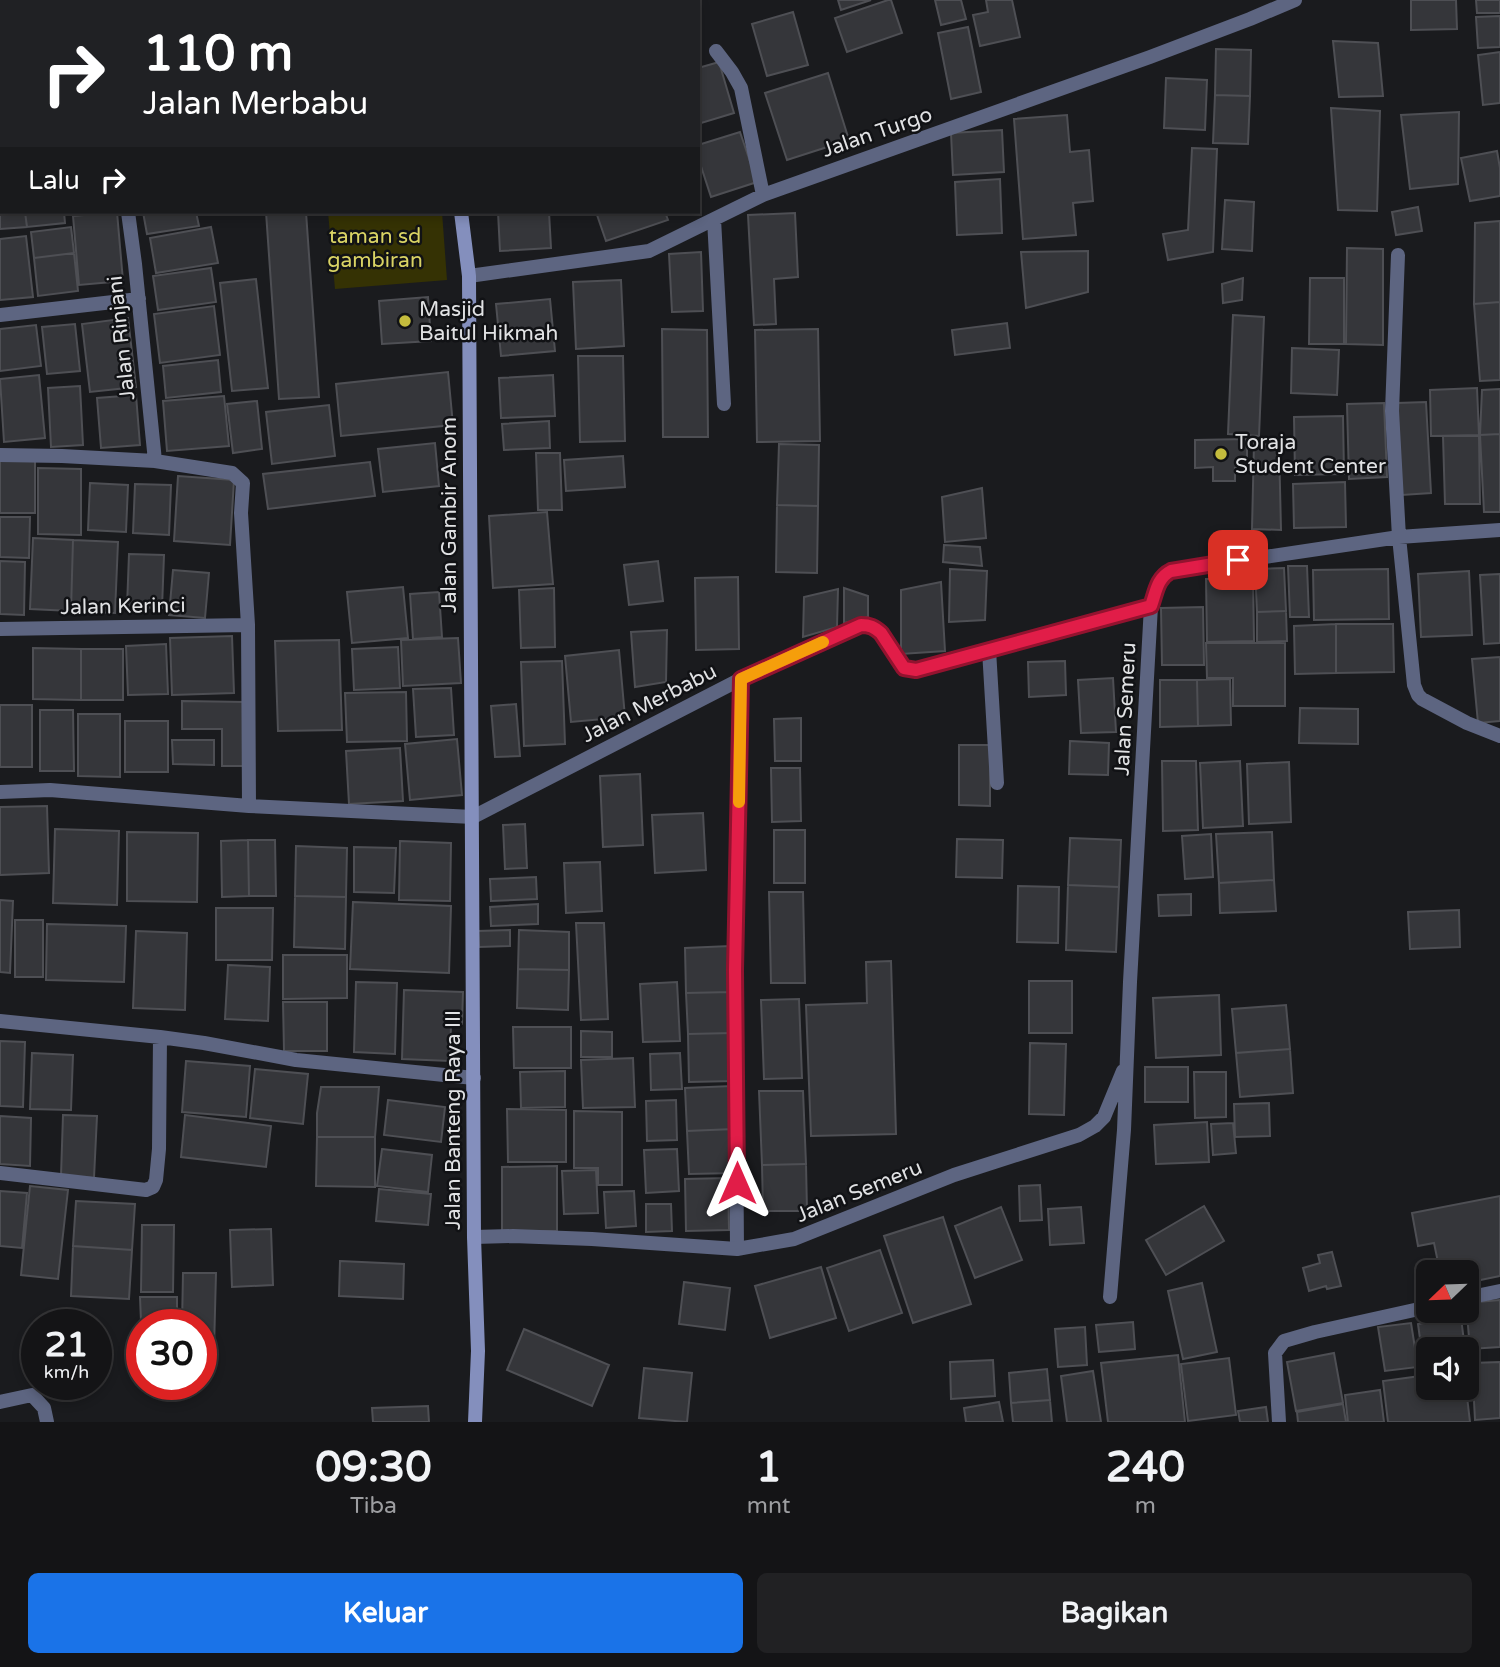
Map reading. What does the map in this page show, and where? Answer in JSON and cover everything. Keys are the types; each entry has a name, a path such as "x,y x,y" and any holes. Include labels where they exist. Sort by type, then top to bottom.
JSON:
{"street":[{"name":"Jalan Turgo","path":"469,276 649,251 763,195 1150,57 1295,0"},
{"path":"716,51 741,88 763,195"},
{"name":"Jalan Rinjani","path":"128,214 155,461"},
{"name":"Jalan Gambir Anom","path":"461,214 469,276 473,817"},
{"path":"713,219 724,404"},
{"path":"1398,255 1392,411 1399,537 1414,685 1422,699 1500,736"},
{"path":"0,315 139,299"},
{"path":"0,455 155,461 232,473 243,483 241,513 248,625 249,806"},
{"name":"Jalan Semeru","path":"1110,1297 1124,1130 1151,606 1158,583 1171,571 1399,537 1500,530"},
{"name":"Jalan Merbabu","path":"473,817 741,679 861,625 870,625 881,633 904,668 916,670 1151,606"},
{"name":"Jalan Kerinci","path":"0,629 248,625"},
{"path":"989,650 997,783"},
{"path":"737,1249 735,970 741,679"},
{"path":"0,792 50,790 249,806 473,817"},
{"name":"Jalan Banteng Raya III","path":"473,817 474,1237 478,1351 475,1422"},
{"path":"0,1021 160,1037 296,1060 474,1078"},
{"path":"0,1173 146,1190 153,1187 159,1149 160,1037"},
{"name":"Jalan Semeru","path":"474,1237 592,1239 737,1249 794,1239 954,1175 1079,1135 1104,1117 1127,1062"},
{"path":"1479,1295 1500,1291"},
{"path":"1279,1422 1275,1353 1284,1341 1416,1310"},
{"path":"0,1402 32,1395 44,1408 47,1422"}],"green space":[{"name":"taman sd gambiran","path":"328,214 442,214 447,280 335,289"}],"building":[{"path":"838,0 871,0 841,10"},
{"path":"891,0 902,33 847,52 835,18"},
{"path":"935,0 961,0 966,19 941,25"},
{"path":"986,0 1012,0 1020,37 980,46 973,15 988,12"},
{"path":"1411,0 1456,0 1457,29 1411,30"},
{"path":"1476,0 1500,0 1500,13 1477,13"},
{"path":"793,12 808,65 767,76 752,24"},
{"path":"1500,16 1500,47 1478,48 1476,17"},
{"path":"968,27 981,92 951,99 938,33"},
{"path":"1333,41 1378,43 1383,96 1339,97"},
{"path":"1216,49 1251,50 1250,96 1215,95"},
{"path":"1500,52 1500,103 1483,105 1478,55"},
{"path":"719,62 734,113 700,123 700,67"},
{"path":"828,73 849,140 787,160 765,93"},
{"path":"1166,78 1207,80 1205,130 1164,128"},
{"path":"1215,95 1250,96 1248,144 1213,143"},
{"path":"1331,108 1380,111 1377,211 1338,210"},
{"path":"1459,112 1458,184 1410,189 1401,115"},
{"path":"1067,115 1070,152 1089,150 1093,201 1073,203 1076,235 1023,239 1014,119"},
{"path":"1002,130 1004,172 953,175 951,133"},
{"path":"740,132 757,182 711,197 700,163 700,144"},
{"path":"1192,148 1217,149 1213,252 1168,260 1163,234 1188,230"},
{"path":"1497,151 1500,196 1470,201 1461,158"},
{"path":"1000,179 1002,233 957,235 955,182"},
{"path":"1225,200 1254,202 1252,251 1222,249"},
{"path":"1418,207 1422,231 1396,235 1392,212"},
{"path":"795,213 798,277 774,279 776,324 754,325 748,215"},
{"path":"0,214 25,214 27,227 0,229"},
{"path":"25,214 64,214 65,223 27,227"},
{"path":"117,214 123,281 79,285 73,216"},
{"path":"143,214 196,214 199,226 147,234"},
{"path":"266,214 306,214 319,397 279,399"},
{"path":"498,214 549,214 551,248 500,251"},
{"path":"597,214 666,214 668,220 606,241"},
{"path":"1500,221 1500,302 1474,304 1475,223"},
{"path":"71,227 74,253 34,258 31,232"},
{"path":"211,227 218,263 156,273 150,238"},
{"path":"26,236 33,297 0,300 0,239"},
{"path":"1347,248 1383,249 1383,345 1346,344"},
{"path":"1088,251 1088,292 1026,308 1021,252"},
{"path":"701,252 703,311 672,312 669,254"},
{"path":"74,253 78,291 38,296 34,258"},
{"path":"211,268 216,302 158,310 153,276"},
{"path":"1243,278 1242,300 1223,303 1222,284"},
{"path":"1310,278 1344,278 1344,344 1309,344"},
{"path":"256,279 268,388 232,391 220,283"},
{"path":"621,280 624,346 576,349 573,282"},
{"name":"Masjid Baitul Hikmah","path":"428,297 431,341 382,344 379,301"},
{"path":"550,299 555,351 501,356 496,304"},
{"path":"1500,302 1500,380 1480,381 1474,304"},
{"path":"214,306 220,355 160,363 154,314"},
{"path":"1233,315 1264,317 1259,436 1228,434"},
{"path":"128,318 136,387 90,392 82,324"},
{"path":"1007,323 1010,348 955,355 952,330"},
{"path":"75,324 80,371 47,374 42,327"},
{"path":"36,325 41,366 0,371 0,329"},
{"path":"662,329 707,330 708,437 663,437"},
{"path":"818,329 820,441 757,442 755,330"},
{"path":"1292,348 1339,350 1337,395 1291,393"},
{"path":"578,356 623,356 625,441 580,442"},
{"path":"218,360 221,392 166,398 163,366"},
{"path":"448,372 453,425 341,436 336,384"},
{"path":"39,375 45,438 4,442 0,379"},
{"path":"553,375 555,416 501,418 499,378"},
{"path":"80,386 83,445 51,447 48,388"},
{"path":"1477,388 1479,435 1431,436 1430,390"},
{"path":"1500,389 1500,434 1480,435 1482,390"},
{"path":"136,395 140,445 101,448 97,398"},
{"path":"224,396 229,446 167,451 163,401"},
{"path":"257,401 262,449 233,453 227,404"},
{"path":"1426,402 1431,493 1402,495 1397,403"},
{"path":"1384,403 1387,477 1349,479 1347,404"},
{"path":"329,405 335,456 272,464 266,412"},
{"path":"1343,416 1344,474 1295,475 1294,417"},
{"path":"549,421 550,448 504,450 502,424"},
{"path":"1500,434 1500,512 1484,512 1480,435"},
{"path":"1443,436 1479,436 1480,504 1445,504"},
{"name":"Toraja Student Center","path":"1247,439 1247,468 1235,468 1235,481 1213,481 1213,467 1195,468 1195,440"},
{"path":"435,443 439,486 383,492 378,449"},
{"path":"1254,443 1279,446 1281,530 1252,529"},
{"path":"779,444 819,445 818,506 777,505"},
{"path":"536,453 560,453 562,510 538,510"},
{"path":"623,456 625,487 566,491 564,460"},
{"path":"0,461 35,461 35,513 0,513"},
{"path":"370,462 375,496 268,509 263,474"},
{"path":"38,468 81,469 81,535 38,534"},
{"path":"178,476 234,480 230,545 174,541"},
{"path":"1345,482 1346,527 1294,528 1293,484"},
{"path":"90,483 128,485 126,532 88,530"},
{"path":"135,484 171,485 169,535 133,533"},
{"path":"982,488 986,538 945,542 942,497"},
{"path":"777,505 818,506 817,573 776,572"},
{"path":"547,512 553,584 493,588 489,516"},
{"path":"0,517 30,517 29,558 0,557"},
{"path":"33,538 73,540 71,611 30,609"},
{"path":"73,540 118,542 115,613 71,611"},
{"path":"944,545 980,547 982,566 943,562"},
{"path":"129,554 164,555 162,608 127,607"},
{"path":"0,561 25,562 24,615 0,614"},
{"path":"658,561 663,601 629,605 624,565"},
{"path":"1288,566 1307,566 1309,617 1290,617"},
{"path":"1284,568 1286,611 1257,612 1255,569"},
{"path":"950,569 987,571 985,620 949,622"},
{"path":"1388,569 1389,619 1314,620 1313,570"},
{"path":"173,570 209,573 205,618 169,615"},
{"path":"1469,571 1472,635 1421,637 1418,574"},
{"path":"1500,574 1500,643 1484,644 1480,575"},
{"path":"738,577 739,649 696,650 695,578"},
{"path":"1253,578 1254,641 1207,642 1206,579"},
{"path":"941,582 945,651 901,654 901,590"},
{"path":"403,587 408,638 352,643 347,592"},
{"path":"554,588 555,647 521,648 519,590"},
{"path":"844,588 868,596 868,617 844,623"},
{"path":"838,589 837,627 803,637 804,597"},
{"path":"439,592 442,637 413,639 410,594"},
{"path":"1203,607 1204,665 1162,665 1161,608"},
{"path":"1286,611 1287,641 1257,642 1257,612"},
{"path":"1336,624 1336,673 1295,674 1294,626"},
{"path":"1336,624 1393,624 1394,672 1336,673"},
{"path":"667,630 666,682 635,687 631,632"},
{"path":"232,636 234,693 172,695 170,638"},
{"path":"458,638 461,683 403,686 401,640"},
{"path":"339,640 342,730 278,731 275,641"},
{"path":"1206,643 1285,643 1285,706 1233,706 1233,678 1207,678"},
{"path":"166,644 168,694 128,695 126,646"},
{"path":"398,647 400,688 354,690 352,649"},
{"path":"33,648 81,649 81,700 33,699"},
{"path":"81,649 123,649 123,700 81,700"},
{"path":"619,650 625,717 571,722 565,656"},
{"path":"1500,657 1500,721 1478,723 1472,659"},
{"path":"562,661 565,744 524,746 521,662"},
{"path":"1065,661 1066,695 1029,697 1028,662"},
{"path":"1113,678 1116,732 1081,733 1078,680"},
{"path":"1230,679 1231,725 1198,726 1197,680"},
{"path":"1160,680 1197,680 1198,726 1160,727"},
{"path":"451,688 454,735 416,737 413,689"},
{"path":"406,692 407,741 347,742 345,693"},
{"path":"182,701 246,702 246,766 222,766 222,729 182,729"},
{"path":"516,704 520,756 495,757 491,706"},
{"path":"0,705 32,705 32,767 0,767"},
{"path":"1300,708 1358,709 1358,744 1299,743"},
{"path":"40,710 73,710 74,771 40,771"},
{"path":"78,714 120,714 120,777 78,776"},
{"path":"801,718 801,761 775,761 774,719"},
{"path":"125,721 168,721 168,772 125,772"},
{"path":"457,739 462,795 410,800 405,744"},
{"path":"172,740 214,740 214,765 173,764"},
{"path":"1070,741 1109,743 1108,775 1069,774"},
{"path":"959,745 990,745 990,806 959,805"},
{"path":"400,748 403,801 349,804 346,751"},
{"path":"1162,761 1196,761 1198,830 1163,831"},
{"path":"1240,761 1243,826 1203,828 1200,763"},
{"path":"1289,762 1291,822 1249,824 1247,764"},
{"path":"771,768 800,768 801,821 772,822"},
{"path":"640,774 643,845 603,847 600,776"},
{"path":"47,806 49,873 0,875 0,807"},
{"path":"703,813 706,870 655,873 652,815"},
{"path":"525,824 527,868 505,869 503,825"},
{"path":"55,829 119,831 117,905 53,903"},
{"path":"774,830 805,830 805,883 774,883"},
{"path":"127,832 198,833 197,902 127,901"},
{"path":"1272,832 1274,880 1219,883 1216,834"},
{"path":"1211,834 1213,877 1185,879 1182,836"},
{"path":"1070,838 1121,840 1119,887 1068,885"},
{"path":"957,839 1003,840 1002,878 956,877"},
{"path":"248,840 249,896 222,897 221,841"},
{"path":"248,840 275,840 276,896 249,896"},
{"path":"400,841 451,843 450,901 399,900"},
{"path":"296,846 347,848 346,897 295,896"},
{"path":"354,847 396,848 394,893 354,892"},
{"path":"600,862 602,911 566,913 564,863"},
{"path":"536,877 537,899 491,901 490,879"},
{"path":"1274,880 1276,911 1220,913 1219,883"},
{"path":"1068,885 1119,887 1116,952 1066,950"},
{"path":"1018,886 1059,887 1058,943 1017,942"},
{"path":"769,892 803,892 805,983 771,983"},
{"path":"1191,894 1191,915 1159,916 1158,895"},
{"path":"295,896 346,897 345,949 294,947"},
{"path":"0,900 13,901 10,973 0,972"},
{"path":"353,902 451,906 449,973 350,969"},
{"path":"538,904 538,924 491,926 490,907"},
{"path":"216,908 273,908 272,960 216,960"},
{"path":"1459,910 1460,947 1410,949 1408,912"},
{"path":"15,920 43,920 43,977 15,977"},
{"path":"576,923 604,923 608,1019 581,1020"},
{"path":"47,924 126,926 124,982 46,980"},
{"path":"510,930 510,946 479,947 478,931"},
{"path":"519,930 569,932 569,970 518,969"},
{"path":"136,931 187,933 185,1010 133,1008"},
{"path":"730,946 731,992 686,993 685,948"},
{"path":"283,955 347,955 347,998 283,999"},
{"path":"891,961 896,1134 811,1136 806,1005 867,1003 866,962"},
{"path":"228,965 270,967 268,1021 225,1019"},
{"path":"518,969 569,970 568,1010 517,1008"},
{"path":"1029,981 1072,981 1072,1033 1029,1033"},
{"path":"356,982 397,983 395,1054 354,1052"},
{"path":"677,982 680,1041 643,1042 640,984"},
{"path":"404,990 463,992 462,1024 451,1024 450,1061 402,1059"},
{"path":"731,992 733,1033 688,1034 686,993"},
{"path":"1219,995 1221,1055 1156,1058 1153,998"},
{"path":"799,999 802,1078 764,1079 761,1000"},
{"path":"283,1002 327,1002 327,1051 284,1051"},
{"path":"1286,1005 1290,1049 1236,1053 1232,1009"},
{"path":"513,1027 571,1027 571,1068 514,1068"},
{"path":"581,1031 612,1032 612,1057 581,1057"},
{"path":"733,1033 734,1081 689,1082 688,1034"},
{"path":"0,1041 25,1042 23,1107 0,1106"},
{"path":"1030,1043 1066,1044 1064,1115 1029,1114"},
{"path":"1290,1049 1293,1093 1240,1097 1236,1053"},
{"path":"32,1053 73,1055 71,1110 30,1109"},
{"path":"680,1053 682,1089 651,1090 650,1054"},
{"path":"633,1058 635,1107 583,1108 581,1060"},
{"path":"186,1061 250,1066 246,1117 182,1112"},
{"path":"1145,1067 1188,1067 1188,1102 1145,1102"},
{"path":"255,1069 308,1074 303,1124 250,1118"},
{"path":"565,1071 565,1107 521,1108 520,1072"},
{"path":"1194,1072 1226,1072 1226,1117 1195,1118"},
{"path":"732,1086 734,1129 687,1131 685,1088"},
{"path":"321,1087 379,1087 375,1137 317,1137"},
{"path":"759,1091 803,1091 806,1164 762,1165"},
{"path":"388,1100 445,1107 441,1142 384,1135"},
{"path":"676,1100 677,1140 647,1141 646,1101"},
{"path":"1269,1103 1270,1136 1235,1137 1234,1104"},
{"path":"507,1109 566,1110 566,1162 508,1162"},
{"path":"574,1111 622,1112 622,1185 598,1185 598,1168 574,1168"},
{"path":"63,1115 97,1116 94,1178 61,1176"},
{"path":"185,1115 271,1126 266,1167 181,1157"},
{"path":"0,1116 31,1118 30,1166 0,1164"},
{"path":"1207,1122 1209,1162 1156,1164 1154,1125"},
{"path":"1233,1123 1236,1153 1213,1155 1211,1124"},
{"path":"734,1129 736,1173 689,1174 687,1131"},
{"path":"317,1137 375,1137 375,1187 316,1186"},
{"path":"382,1149 432,1155 428,1192 377,1186"},
{"path":"677,1149 679,1191 646,1193 644,1150"},
{"path":"806,1164 807,1211 763,1211 762,1165"},
{"path":"557,1166 557,1231 502,1231 502,1167"},
{"path":"596,1170 598,1213 564,1214 562,1171"},
{"path":"728,1178 729,1230 686,1231 685,1179"},
{"path":"1040,1185 1042,1220 1020,1221 1019,1186"},
{"path":"30,1186 68,1190 58,1279 21,1275"},
{"path":"379,1189 431,1194 428,1225 376,1221"},
{"path":"0,1191 27,1193 22,1248 0,1246"},
{"path":"634,1191 636,1226 606,1228 604,1192"},
{"path":"1500,1196 1500,1276 1479,1280 1479,1260 1438,1260 1434,1243 1418,1246 1412,1213"},
{"path":"76,1201 135,1204 132,1250 73,1246"},
{"path":"646,1204 671,1204 672,1231 646,1232"},
{"path":"1204,1206 1224,1241 1166,1275 1146,1240"},
{"path":"1001,1207 1022,1260 975,1278 955,1226"},
{"path":"1081,1207 1084,1243 1050,1245 1048,1209"},
{"path":"943,1217 971,1304 913,1323 884,1236"},
{"path":"142,1225 174,1225 173,1292 141,1292"},
{"path":"271,1229 273,1285 232,1287 230,1230"},
{"path":"73,1246 132,1250 129,1299 71,1296"},
{"path":"880,1250 902,1313 849,1331 827,1268"},
{"path":"1332,1252 1341,1286 1327,1289 1326,1286 1309,1291 1303,1268 1320,1263 1318,1255"},
{"path":"340,1261 404,1264 403,1299 339,1296"},
{"path":"821,1267 836,1318 770,1338 755,1286"},
{"path":"183,1273 216,1273 215,1309 182,1309"},
{"path":"684,1282 730,1288 725,1330 679,1324"},
{"path":"1202,1283 1217,1352 1183,1359 1168,1291"},
{"path":"140,1297 177,1297 177,1309 140,1309"},
{"path":"1500,1300 1500,1347 1479,1348 1479,1337 1469,1337 1468,1323 1479,1323 1479,1302"},
{"path":"1133,1322 1135,1349 1099,1352 1096,1325"},
{"path":"1411,1323 1416,1367 1385,1371 1378,1327"},
{"path":"1462,1323 1463,1337 1420,1337 1418,1324"},
{"path":"1085,1327 1087,1365 1058,1367 1055,1329"},
{"path":"524,1329 609,1365 592,1406 507,1370"},
{"path":"1334,1353 1343,1403 1296,1411 1287,1362"},
{"path":"1178,1355 1185,1422 1108,1422 1101,1363"},
{"path":"1229,1358 1236,1415 1188,1421 1181,1364"},
{"path":"993,1360 995,1396 951,1399 950,1362"},
{"path":"1500,1362 1500,1418 1475,1420 1474,1400 1479,1400 1479,1363"},
{"path":"644,1368 692,1373 687,1422 639,1418"},
{"path":"1047,1369 1050,1400 1011,1403 1009,1373"},
{"path":"1093,1371 1101,1422 1067,1422 1061,1376"},
{"path":"1416,1377 1416,1400 1467,1400 1470,1422 1388,1422 1383,1381"},
{"path":"1380,1390 1384,1422 1348,1422 1345,1395"},
{"path":"1050,1400 1052,1422 1013,1422 1011,1403"},
{"path":"999,1402 1003,1422 966,1422 964,1408"},
{"path":"1343,1404 1346,1422 1298,1422 1297,1412"},
{"path":"428,1406 429,1422 373,1422 372,1408"},
{"path":"1266,1407 1268,1422 1240,1422 1238,1411"}],"slow traffic":[{"path":"739,802 741,679 823,642"}],"place":[{"name":"Masjid Baitul Hikmah","path":"405,321"},
{"name":"Toraja Student Center","path":"1221,454"}],"route":[{"path":"737,1183 735,970 741,679 861,625 870,625 881,633 904,668 916,670 1151,606 1158,583 1171,571 1238,560"}]}
